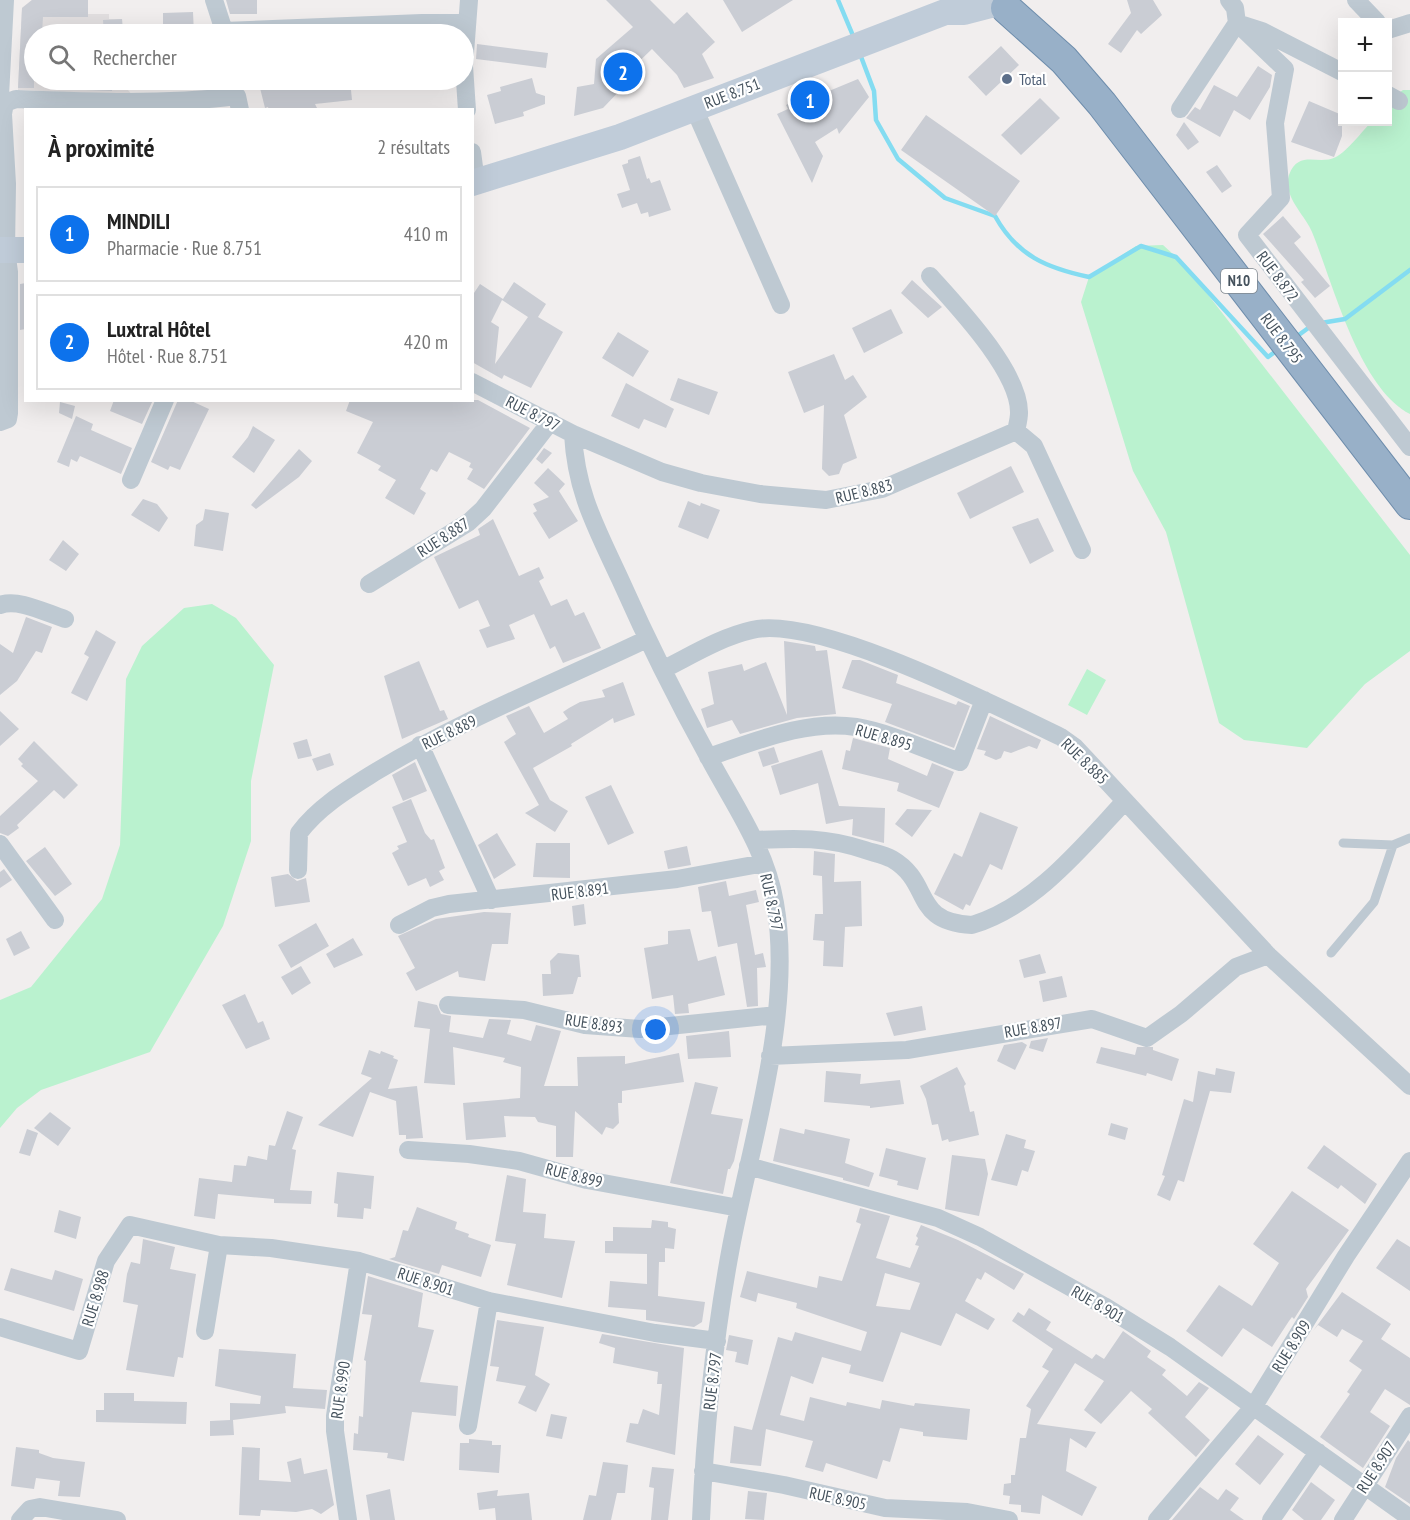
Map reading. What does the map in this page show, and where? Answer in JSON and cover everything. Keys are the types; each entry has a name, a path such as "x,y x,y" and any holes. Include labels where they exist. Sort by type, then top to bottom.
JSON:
{"highway":[{"name":"RUE 8.795","path":"1005,3 1064,60 1159,175 1410,504"}],"main road":[{"name":"RUE 8.751","path":"474,182 620,137 952,6 964,12 1005,3"}],"street":[{"path":"0,422 8,419 17,335 9,272 10,250 3,114 5,103 0,96 5,0"},
{"path":"214,0 221,24"},
{"path":"402,24 465,24 469,0"},
{"name":"RUE 8.872","path":"1229,0 1235,8 1237,23 1285,69 1275,123 1281,198 1247,235 1410,447"},
{"path":"1356,0 1373,18"},
{"path":"1180,109 1237,23 1262,31 1338,70"},
{"path":"1392,29 1410,23"},
{"path":"466,90 467,108"},
{"path":"5,103 16,99 105,103 198,101 237,95"},
{"path":"694,108 781,305"},
{"path":"930,276 962,312 1007,372 1020,412 1016,431 1034,446 1082,550"},
{"name":"RUE 8.797","path":"474,383 573,434 574,466 581,493 647,639 708,757 755,840 775,901 779,936 776,1015 770,1056 739,1208 717,1341 703,1471 701,1520"},
{"path":"131,480 164,402"},
{"name":"RUE 8.887","path":"369,585 476,516 551,421"},
{"name":"RUE 8.883","path":"573,434 662,472 701,483 760,494 826,500 882,489 1016,431"},
{"path":"0,605 7,602 19,604 64,619"},
{"name":"RUE 8.885","path":"664,669 721,641 752,630 779,627 811,632 984,700 1061,737 1075,747 1268,955 1410,1086"},
{"name":"RUE 8.889","path":"298,870 299,833 307,822 357,783 420,745 647,639"},
{"name":"RUE 8.895","path":"708,757 782,733 820,727 855,727 960,762 984,700"},
{"path":"420,745 491,900"},
{"path":"755,840 811,838 836,841 891,859 917,882 925,905 933,914 972,925 1014,904 1064,867 1125,801"},
{"path":"0,844 55,920"},
{"name":"RUE 8.891","path":"399,925 432,908 677,879 764,863"},
{"name":"RUE 8.897","path":"770,1056 907,1050 1092,1019 1147,1038 1181,1014 1236,967 1268,955"},
{"name":"RUE 8.893","path":"448,1005 524,1010 585,1025 640,1029 776,1015"},
{"name":"RUE 8.899","path":"408,1150 469,1154 519,1161 588,1180 739,1208"},
{"name":"RUE 8.909","path":"1157,1520 1254,1406 1346,1256 1410,1161"},
{"name":"RUE 8.901","path":"748,1166 938,1218 980,1237 1104,1306 1170,1347 1410,1518"},
{"name":"RUE 8.988","path":"0,1327 79,1351 105,1261 130,1225 219,1245"},
{"path":"205,1331 219,1245"},
{"name":"RUE 8.901","path":"219,1245 271,1248 359,1261 489,1301 655,1333 717,1341"},
{"name":"RUE 8.990","path":"348,1520 335,1431 335,1416 359,1261"},
{"path":"468,1426 489,1301"},
{"name":"RUE 8.907","path":"1343,1520 1410,1416"},
{"path":"1271,1520 1318,1452"},
{"name":"RUE 8.905","path":"703,1471 784,1485 885,1508 967,1512 1009,1520"},
{"path":"20,1520 30,1509 40,1507 117,1520"}],"lane":[{"path":"1342,843 1393,845 1410,838"},
{"path":"1331,953 1374,902 1393,845"}],"shaded area":[{"path":"32,0 88,0 88,14 109,14 109,19 122,19 122,24 24,24 24,90 128,90 132,95 18,90 22,8"}],"green space":[{"path":"1403,90 1410,90 1410,414 1392,401 1376,382 1362,358 1339,305 1312,232 1291,198 1288,183 1289,175 1298,162 1336,157 1350,146 1368,126 1392,126 1392,97"},
{"path":"1163,245 1185,265 1410,555 1410,651 1365,684 1307,748 1244,740 1219,723 1166,532 1133,471 1081,302 1089,277 1136,246"},
{"path":"212,604 236,618 274,665 251,781 251,841 223,926 150,1052 41,1090 17,1108 0,1128 0,1000 31,987 102,899 120,845 126,679 142,646 184,608"},
{"path":"1087,669 1106,680 1087,715 1068,705"}],"building":[{"path":"32,0 88,0 88,17 43,17 43,24 24,24 24,88 18,88 22,8"},
{"path":"226,0 257,0 257,14 230,14"},
{"path":"606,0 650,0 674,24 687,12 715,42 702,54 714,78 684,88 677,75 652,49 623,77 628,82 603,108 574,116 577,87 594,84 596,59 633,27"},
{"path":"723,0 793,0 742,32"},
{"path":"1127,0 1153,0 1162,15 1141,34 1137,30 1121,53 1108,44 1131,13"},
{"path":"193,12 194,24 163,24 163,13"},
{"path":"122,19 122,24 103,24 103,20"},
{"path":"477,44 548,53 546,68 476,59"},
{"path":"1001,46 1019,65 986,96 968,77"},
{"path":"1258,66 1272,75 1270,87 1250,120 1234,110 1220,137 1186,118 1195,107 1200,110 1214,85 1237,97"},
{"path":"532,78 536,93 545,96 545,104 523,112 524,116 495,124 487,95 501,91 500,87"},
{"path":"858,79 869,97 839,134 837,128 815,142 823,156 812,183 777,114 788,109 786,105 798,99 800,103"},
{"path":"260,90 351,90 352,100 315,104 317,108 265,108"},
{"path":"1040,98 1060,118 1021,155 1001,135"},
{"path":"1309,101 1338,113 1338,126 1342,126 1342,136 1334,157 1291,142"},
{"path":"926,115 1020,181 995,216 901,150"},
{"path":"1184,122 1199,142 1188,150 1176,135"},
{"path":"640,156 647,179 649,178 651,183 660,180 671,210 649,217 648,212 641,214 637,203 622,208 617,194 630,190 622,165"},
{"path":"1217,165 1232,186 1222,193 1206,172"},
{"path":"1283,216 1301,237 1294,243 1330,286 1315,298 1301,282 1304,280 1263,234"},
{"path":"912,280 942,307 928,318 901,293"},
{"path":"514,282 546,304 538,317 563,332 531,388 504,375 502,379 474,363 474,293 480,284 503,299","holes":["502,300 528,317 495,364 499,327 491,322"]},
{"path":"24,283 24,329 20,330 20,284"},
{"path":"891,309 903,333 864,353 852,328"},
{"path":"618,332 649,351 633,377 602,358"},
{"path":"834,354 845,380 853,375 867,397 844,415 857,458 843,464 839,474 829,476 822,469 824,405 804,413 788,372"},
{"path":"678,378 718,392 709,415 670,400"},
{"path":"626,383 674,409 666,428 644,419 639,429 611,416"},
{"path":"478,400 530,428 484,489 467,479 473,469 469,467 471,463 449,452 437,472 431,469 420,489 426,493 414,515 385,498 396,480 378,470 381,466 357,453 373,422 346,411 349,402 474,402"},
{"path":"60,402 75,406 72,419 59,413"},
{"path":"113,402 152,402 142,424 110,411"},
{"path":"177,402 193,402 209,409 180,470 170,466 168,470 151,462"},
{"path":"76,416 93,424 91,430 132,448 121,474 80,456 77,462 71,459 69,467 57,462"},
{"path":"253,426 275,440 254,473 232,457 248,437"},
{"path":"544,448 552,453 542,464 536,459"},
{"path":"299,449 312,461 299,477 256,509 251,505"},
{"path":"1011,466 1024,492 970,519 957,493"},
{"path":"548,468 565,484 559,491 578,521 549,539 533,513 537,511 533,504 549,497 534,483"},
{"path":"143,499 157,504 168,518 159,532 131,515"},
{"path":"688,501 720,510 708,539 678,527"},
{"path":"205,509 229,513 223,551 194,546 196,525 203,520"},
{"path":"1038,518 1054,551 1030,564 1012,527"},
{"path":"493,519 519,576 539,567 544,578 539,581 551,606 567,599 575,616 584,612 601,648 563,663 555,646 550,649 534,614 509,625 515,639 487,648 479,630 490,626 478,600 459,609 434,557 480,535 478,529"},
{"path":"63,540 79,554 66,571 49,560"},
{"path":"26,617 52,627 42,653 36,651 17,681 0,695 0,644 13,653"},
{"path":"96,630 116,642 87,701 71,693 89,657 84,654"},
{"path":"784,641 815,646 816,651 827,650 836,714 797,718 740,734 732,720 707,728 701,709 714,704 708,672 742,664 744,671 766,662 787,715"},
{"path":"852,660 860,660 898,675 896,683 956,705 958,701 970,706 954,748 885,722 892,704 842,688"},
{"path":"419,661 440,711 444,710 448,719 402,739 384,676"},
{"path":"623,682 635,715 614,723 613,718 571,744 572,746 533,768 550,800 568,811 555,832 525,813 539,805 504,742 516,734 506,716 529,706 544,733 568,719 563,712 569,708 580,702 605,697 602,690"},
{"path":"0,711 19,729 0,746"},
{"path":"990,716 1041,740 1037,749 1029,746 1011,753 1004,751 1001,758 996,760 984,755 986,751 977,749"},
{"path":"853,738 890,748 888,759 927,776 932,763 954,772 939,808 897,791 899,783 842,769 846,750 850,751"},
{"path":"307,739 312,756 298,759 293,743"},
{"path":"34,741 78,785 64,799 54,790 17,825 19,828 8,836 0,833 0,816 38,781 21,766 23,764 18,759"},
{"path":"774,747 779,762 763,767 758,752"},
{"path":"822,750 839,806 885,808 884,843 852,835 853,819 826,824 818,783 780,795 771,766"},
{"path":"330,753 334,765 317,771 312,759"},
{"path":"415,762 427,791 403,801 392,775"},
{"path":"611,785 634,833 608,845 585,797"},
{"path":"411,799 425,833 431,840 434,839 445,868 439,871 444,880 430,887 426,878 408,886 392,853 399,849 397,846 407,842 392,807"},
{"path":"907,809 932,810 912,837 895,824"},
{"path":"980,812 1018,827 1002,870 990,864 970,906 966,904 963,910 934,894 954,853 962,857"},
{"path":"497,833 516,865 494,879 478,845"},
{"path":"536,843 570,843 570,878 533,877"},
{"path":"687,846 691,865 668,869 664,851"},
{"path":"45,847 72,884 55,896 26,861"},
{"path":"814,851 835,854 834,882 861,881 862,926 845,927 843,967 823,966 824,941 813,940 815,914 823,914 822,876 813,875"},
{"path":"4,869 12,880 0,888 0,872"},
{"path":"288,874 297,881 306,878 310,902 275,907 271,877"},
{"path":"726,881 729,896 756,890 759,902 746,905 755,955 763,953 766,967 757,968 758,1006 747,1007 737,943 718,947 711,911 702,912 698,887"},
{"path":"584,904 586,924 574,926 572,906"},
{"path":"484,912 511,913 508,944 492,944 485,981 459,977 458,971 416,991 406,973 415,968 398,936 436,919"},
{"path":"316,923 329,946 291,968 278,945"},
{"path":"690,929 698,961 716,956 725,995 688,1004 689,1013 675,1014 673,995 652,999 644,948 668,944 668,931"},
{"path":"21,931 30,948 14,956 6,939"},
{"path":"353,938 363,955 334,968 326,954"},
{"path":"558,953 579,955 581,977 578,977 573,994 543,996 542,974 551,974 550,961"},
{"path":"1040,954 1046,973 1024,978 1019,960"},
{"path":"301,966 311,983 292,995 281,977"},
{"path":"1062,976 1067,997 1043,1002 1039,981"},
{"path":"245,994 258,1023 263,1021 270,1039 246,1049 222,1005"},
{"path":"418,1001 437,1005 441,1014 451,1016 449,1032 483,1038 489,1019 511,1020 507,1034 531,1041 536,1025 561,1031 544,1086 578,1086 577,1057 625,1056 625,1064 679,1053 684,1082 622,1091 622,1103 618,1103 619,1123 613,1129 606,1127 602,1135 575,1111 573,1157 556,1157 556,1126 538,1122 535,1117 504,1116 506,1137 466,1140 463,1103 520,1098 521,1067 503,1062 505,1058 453,1047 455,1085 424,1083 430,1029 414,1027"},
{"path":"922,1006 926,1030 894,1036 886,1013"},
{"path":"729,1031 731,1057 688,1059 686,1036"},
{"path":"1048,1038 1043,1052 1029,1048 1031,1041"},
{"path":"1022,1042 1027,1045 1015,1070 997,1061 1004,1045"},
{"path":"1101,1047 1135,1055 1137,1047 1153,1047 1153,1050 1179,1059 1172,1081 1147,1073 1146,1076 1096,1063"},
{"path":"369,1050 380,1054 381,1051 398,1060 388,1089 417,1086 423,1138 406,1139 406,1135 399,1135 396,1101 370,1092 353,1137 318,1125 372,1078 361,1074"},
{"path":"957,1067 966,1084 964,1086 970,1112 974,1111 979,1135 949,1142 948,1139 942,1141 938,1124 932,1125 926,1099 920,1086"},
{"path":"1216,1068 1235,1072 1231,1093 1210,1091 1184,1182 1178,1180 1170,1201 1157,1195 1165,1176 1162,1175 1184,1099 1193,1102 1198,1071 1215,1075"},
{"path":"826,1071 861,1074 860,1084 900,1080 904,1104 870,1108 870,1106 824,1102"},
{"path":"695,1082 718,1087 711,1114 743,1119 734,1161 728,1169 723,1194 670,1183"},
{"path":"287,1111 303,1117 292,1149 296,1150 290,1190 312,1191 311,1204 274,1203 274,1199 218,1194 215,1219 194,1216 199,1178 232,1182 234,1165 246,1166 248,1156 267,1160 269,1145 275,1146"},
{"path":"50,1112 71,1128 58,1146 34,1128"},
{"path":"1111,1123 1128,1128 1125,1140 1108,1135"},
{"path":"780,1128 804,1134 805,1129 850,1139 845,1163 874,1173 869,1187 843,1180 843,1178 773,1161"},
{"path":"27,1129 38,1133 30,1156 19,1153"},
{"path":"1006,1134 1026,1140 1024,1148 1035,1151 1028,1172 1022,1170 1017,1186 991,1180"},
{"path":"1324,1145 1377,1184 1365,1204 1341,1185 1338,1189 1307,1168"},
{"path":"886,1148 926,1158 918,1190 897,1185 898,1181 879,1176"},
{"path":"952,1155 985,1159 988,1174 979,1216 945,1209"},
{"path":"337,1172 374,1176 371,1209 364,1208 363,1219 337,1217 338,1204 334,1203"},
{"path":"507,1175 526,1179 523,1212 546,1214 544,1238 575,1241 562,1298 507,1285 516,1244 495,1241"},
{"path":"1292,1191 1349,1230 1306,1289 1308,1297 1272,1347 1243,1328 1222,1357 1186,1331 1219,1285 1252,1306 1279,1263 1253,1244"},
{"path":"417,1207 457,1222 455,1229 469,1234 468,1237 491,1245 481,1277 442,1265 439,1274 389,1259 395,1257 403,1230 408,1231"},
{"path":"860,1208 890,1216 876,1258 910,1268 919,1246 915,1245 921,1225 958,1240 1024,1274 1014,1290 985,1272 981,1280 977,1278 965,1301 995,1319 988,1330 956,1313 941,1346 901,1332 883,1382 849,1373 851,1365 822,1357 813,1384 791,1376 780,1415 804,1421 810,1397 846,1406 847,1402 880,1409 882,1400 914,1406 915,1403 970,1409 967,1440 923,1436 923,1432 900,1428 890,1462 883,1460 877,1479 826,1463 823,1472 805,1467 813,1441 766,1429 761,1466 730,1463 734,1426 752,1430 778,1337 792,1341 795,1332 861,1351 867,1332 796,1308 797,1303 758,1293 756,1302 740,1297 747,1271 817,1288 819,1276 842,1281 861,1224 856,1222","holes":["885,1273 920,1283 910,1310 876,1306"]},
{"path":"59,1210 81,1217 76,1239 54,1232"},
{"path":"652,1220 668,1222 668,1227 676,1229 674,1249 665,1248 665,1262 659,1262 658,1296 705,1302 702,1322 694,1327 646,1320 646,1310 608,1307 610,1281 647,1284 647,1254 605,1253 605,1241 613,1241 613,1227 651,1228"},
{"path":"143,1239 175,1247 170,1269 196,1274 183,1358 178,1357 174,1377 126,1370 138,1305 123,1302 131,1262 140,1264"},
{"path":"1397,1239 1410,1247 1410,1291 1376,1268"},
{"path":"11,1268 52,1280 55,1270 83,1279 74,1311 4,1290"},
{"path":"368,1276 423,1293 418,1327 434,1330 420,1382 458,1386 456,1416 412,1412 404,1461 387,1458 388,1453 353,1450 354,1433 358,1434 359,1416 363,1417 366,1361 364,1360 372,1315 362,1314"},
{"path":"1342,1292 1391,1324 1381,1339 1410,1358 1410,1405 1385,1389 1370,1412 1390,1426 1363,1468 1320,1437 1350,1394 1347,1392 1362,1370 1349,1361 1363,1341 1342,1329 1337,1337 1318,1325 1313,1331"},
{"path":"1029,1308 1051,1322 1046,1330 1092,1359 1096,1354 1104,1359 1123,1331 1151,1351 1147,1357 1166,1370 1162,1375 1187,1396 1199,1382 1209,1388 1185,1417 1210,1440 1196,1457 1148,1413 1152,1409 1131,1391 1101,1424 1084,1410 1104,1381 1075,1363 1037,1424 1096,1432 1086,1448 1070,1438 1066,1471 1097,1487 1082,1516 1042,1495 1040,1514 1021,1512 1021,1505 1009,1504 1010,1496 1003,1495 1004,1484 1011,1483 1011,1475 1015,1475 1020,1438 1026,1438 1031,1409 1026,1406 1049,1371 1042,1367 1053,1349 1012,1321 1018,1312 1024,1316"},
{"path":"497,1320 544,1327 535,1375 550,1384 536,1412 518,1403 526,1386 496,1381 499,1367 490,1366"},
{"path":"602,1334 684,1348 675,1455 626,1442 630,1423 638,1424 643,1409 659,1415 662,1384 657,1384 658,1372 613,1363 615,1348 599,1343"},
{"path":"729,1335 753,1340 748,1365 735,1362 737,1352 726,1350"},
{"path":"219,1349 296,1354 293,1388 327,1390 325,1409 285,1406 286,1413 233,1420 234,1435 210,1436 210,1421 230,1420 230,1403 260,1404 261,1396 215,1386"},
{"path":"104,1393 134,1393 134,1401 187,1402 186,1424 96,1422 96,1410 104,1410"},
{"path":"551,1414 567,1417 562,1439 546,1436"},
{"path":"1258,1435 1284,1454 1260,1485 1235,1464"},
{"path":"469,1439 492,1441 492,1445 501,1445 499,1473 459,1470 460,1443 469,1443"},
{"path":"1408,1440 1410,1442 1410,1504 1385,1487 1396,1458"},
{"path":"16,1447 39,1450 39,1453 53,1458 85,1462 80,1497 58,1496 60,1481 36,1478 34,1489 11,1486"},
{"path":"242,1447 260,1448 259,1480 291,1482 287,1462 301,1458 304,1474 327,1469 334,1505 321,1514 312,1509 296,1512 261,1510 260,1516 239,1515"},
{"path":"603,1462 628,1465 625,1493 617,1493 611,1520 583,1520 589,1495 596,1496"},
{"path":"652,1467 674,1469 668,1520 651,1520 654,1488 649,1487"},
{"path":"1311,1482 1335,1500 1321,1520 1304,1520 1292,1510"},
{"path":"1200,1487 1218,1500 1226,1489 1239,1498 1230,1510 1244,1520 1172,1520"},
{"path":"390,1489 395,1520 370,1520 366,1495"},
{"path":"498,1490 497,1496 529,1493 532,1520 496,1520 495,1508 479,1510 477,1493"},
{"path":"748,1491 767,1493 764,1520 745,1519"}],"waterway":[{"path":"838,0 854,38"},
{"path":"860,54 874,91 876,120 898,159 945,198 995,216 1013,241 1034,258 1060,269 1089,277 1141,246 1176,257 1268,357 1279,349"},
{"path":"1321,323 1345,319 1410,270"},
{"path":"1296,337 1311,326"}],"place":[{"name":"Luxtral Hôtel","path":"623,72"},
{"name":"Total","path":"1007,79"},
{"name":"MINDILI","path":"810,100"}]}
